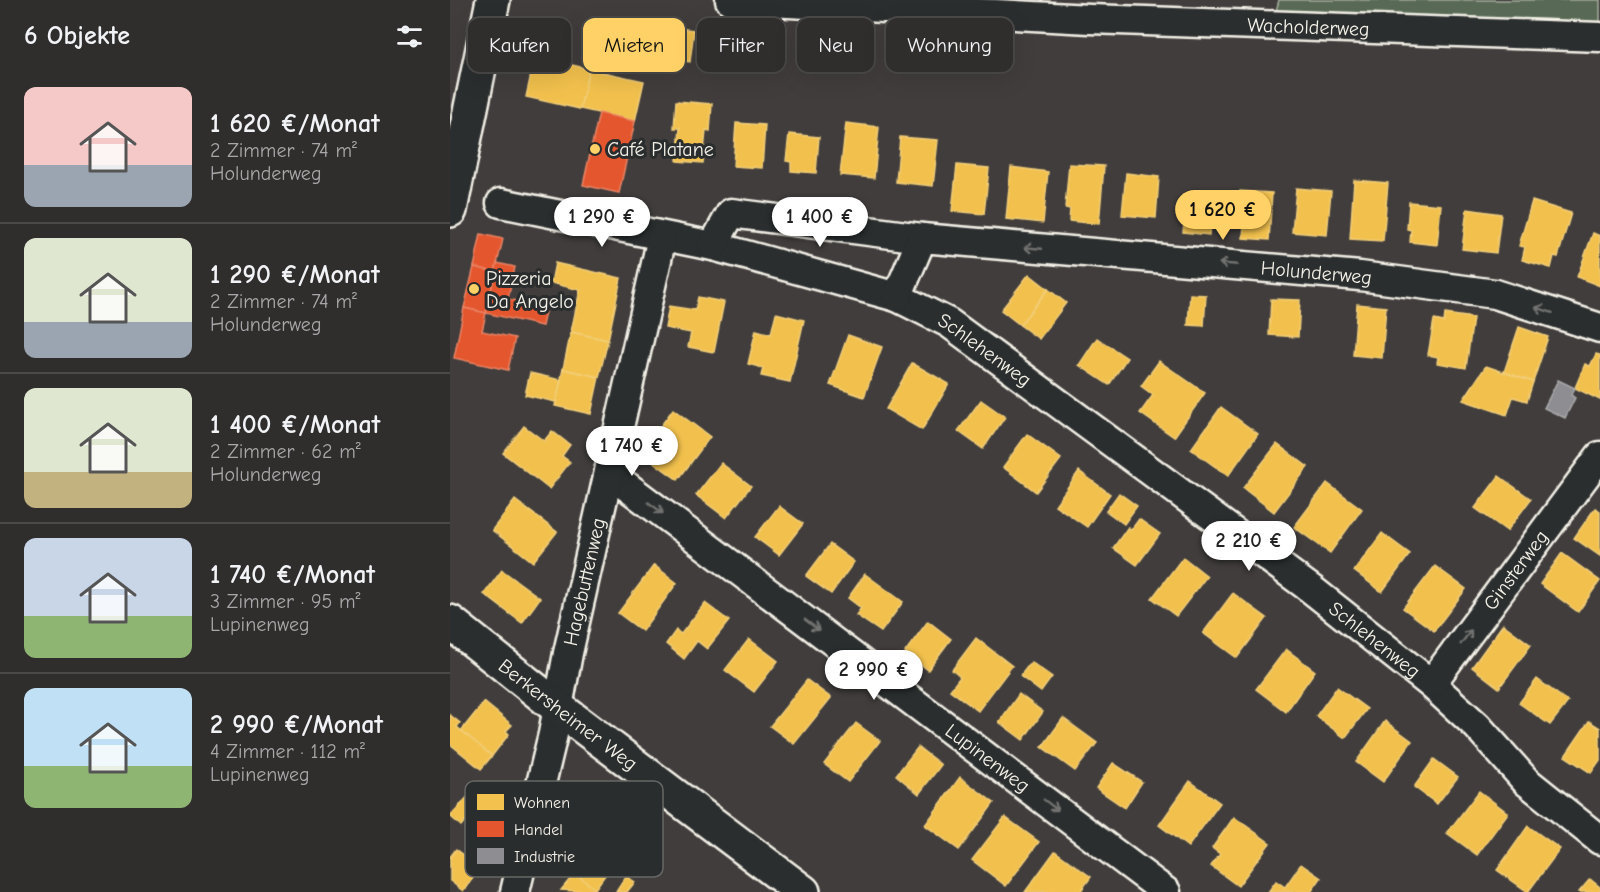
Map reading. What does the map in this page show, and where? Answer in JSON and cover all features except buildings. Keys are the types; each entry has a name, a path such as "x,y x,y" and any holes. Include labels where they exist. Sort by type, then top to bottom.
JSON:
{"street":[{"path":"450,210 493,0"},
{"name":"Wacholderweg","path":"730,0 1090,19 1600,37"},
{"path":"501,203 713,246 897,297 922,238"},
{"name":"Holunderweg","path":"713,246 731,213 922,238 1360,276 1495,294 1600,328"},
{"name":"Hagebuttenweg","path":"540,781 662,237"},
{"name":"Schlehenweg","path":"897,297 949,323 1311,589 1431,684 1477,726 1526,781 1600,840"},
{"name":"Ginsterweg","path":"1431,684 1600,456"},
{"name":"Lupinenweg","path":"609,472 1166,892"},
{"name":"Berkersheimer Weg","path":"450,622 655,781"},
{"name":"Berkersheimer Weg","path":"663,787 803,892"},
{"name":"Hagebuttenweg","path":"515,892 518,877"}],"green space":[{"path":"1279,0 1600,0 1600,26 1276,11"}],"place":[{"name":"Café Platane","path":"595,149"},
{"name":"Pizzeria Da Angelo","path":"474,289"}]}
